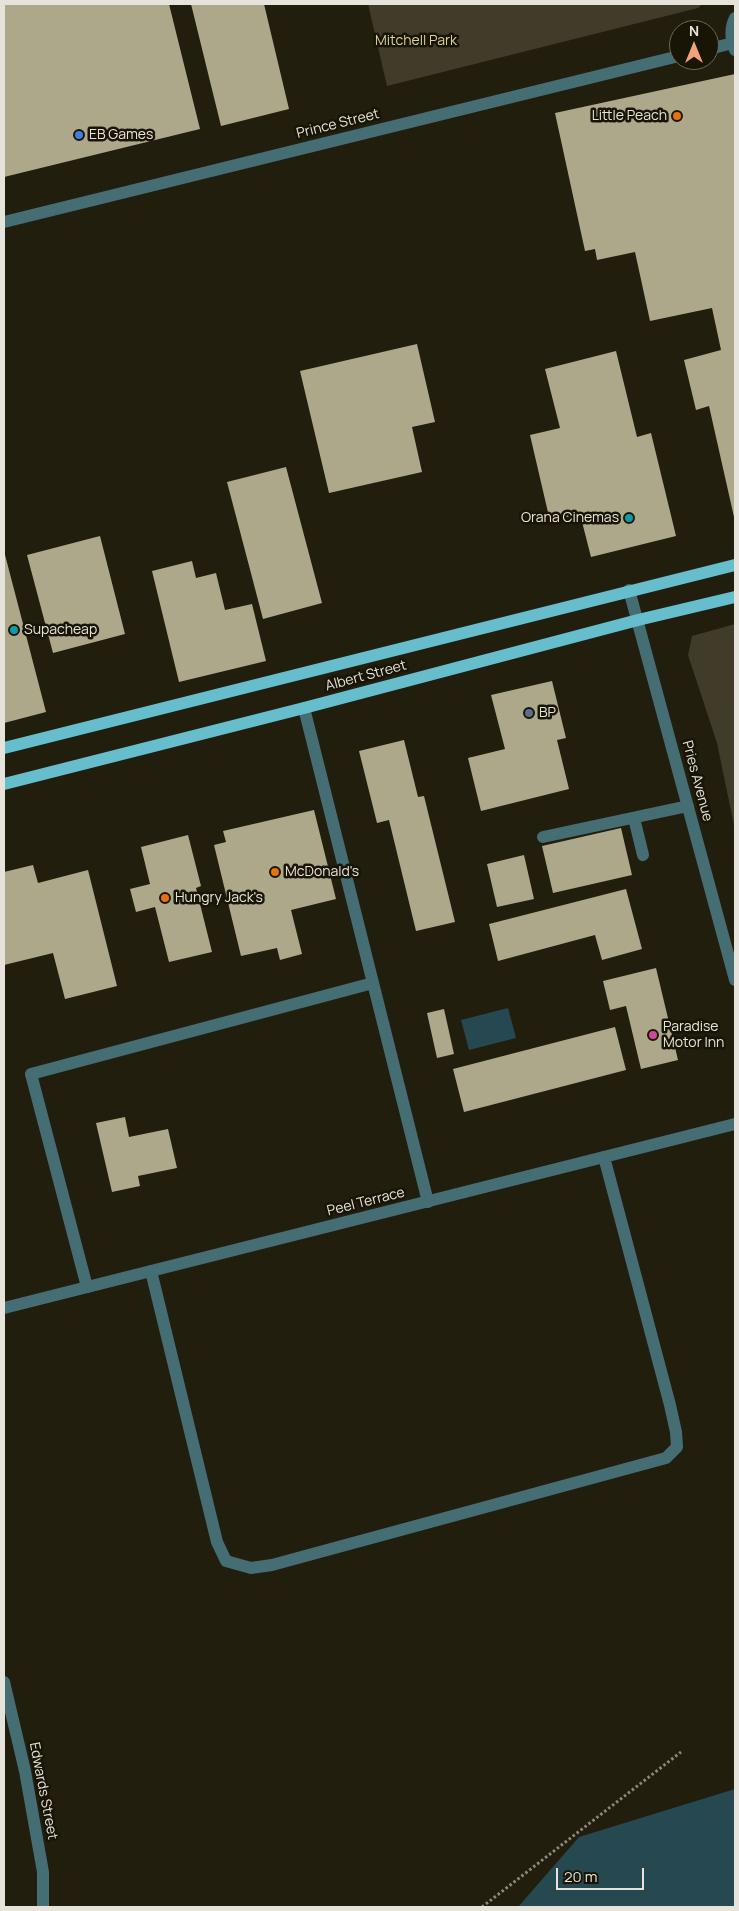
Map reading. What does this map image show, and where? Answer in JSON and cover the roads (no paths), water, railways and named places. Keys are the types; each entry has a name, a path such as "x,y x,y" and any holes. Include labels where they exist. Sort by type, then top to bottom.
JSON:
{"main road":[{"name":"Albert Street","path":"4,748 735,565"},
{"name":"Albert Street","path":"4,784 304,708 638,620 735,597"}],"street":[{"path":"719,48 734,46 732,30 735,18"},
{"name":"Prince Street","path":"4,222 669,58"},
{"name":"Pries Avenue","path":"629,590 735,980"},
{"path":"304,708 428,1202"},
{"path":"544,837 688,806"},
{"path":"634,818 643,855"},
{"path":"87,1287 31,1074 373,983"},
{"name":"Peel Terrace","path":"4,1308 735,1124"},
{"path":"151,1271 217,1542 226,1561 251,1568 272,1564 666,1458 677,1447 676,1432 670,1406 604,1157"},
{"name":"Edwards Street","path":"4,1682 29,1790 43,1872 43,1907"}],"water":[{"path":"508,1008 516,1038 469,1050 461,1020"},
{"path":"735,1789 735,1907 518,1907 579,1837"}],"place":[{"name":"Little Peach","path":"677,116"},
{"name":"EB Games","path":"79,135"},
{"name":"Orana Cinemas","path":"629,518"},
{"name":"Supacheap","path":"14,630"},
{"name":"BP","path":"529,713"},
{"name":"McDonald's","path":"275,872"},
{"name":"Hungry Jack's","path":"165,898"},
{"name":"Paradise Motor Inn","path":"653,1035"}],"park label":[{"name":"Mitchell Park","path":"416,41"}]}
